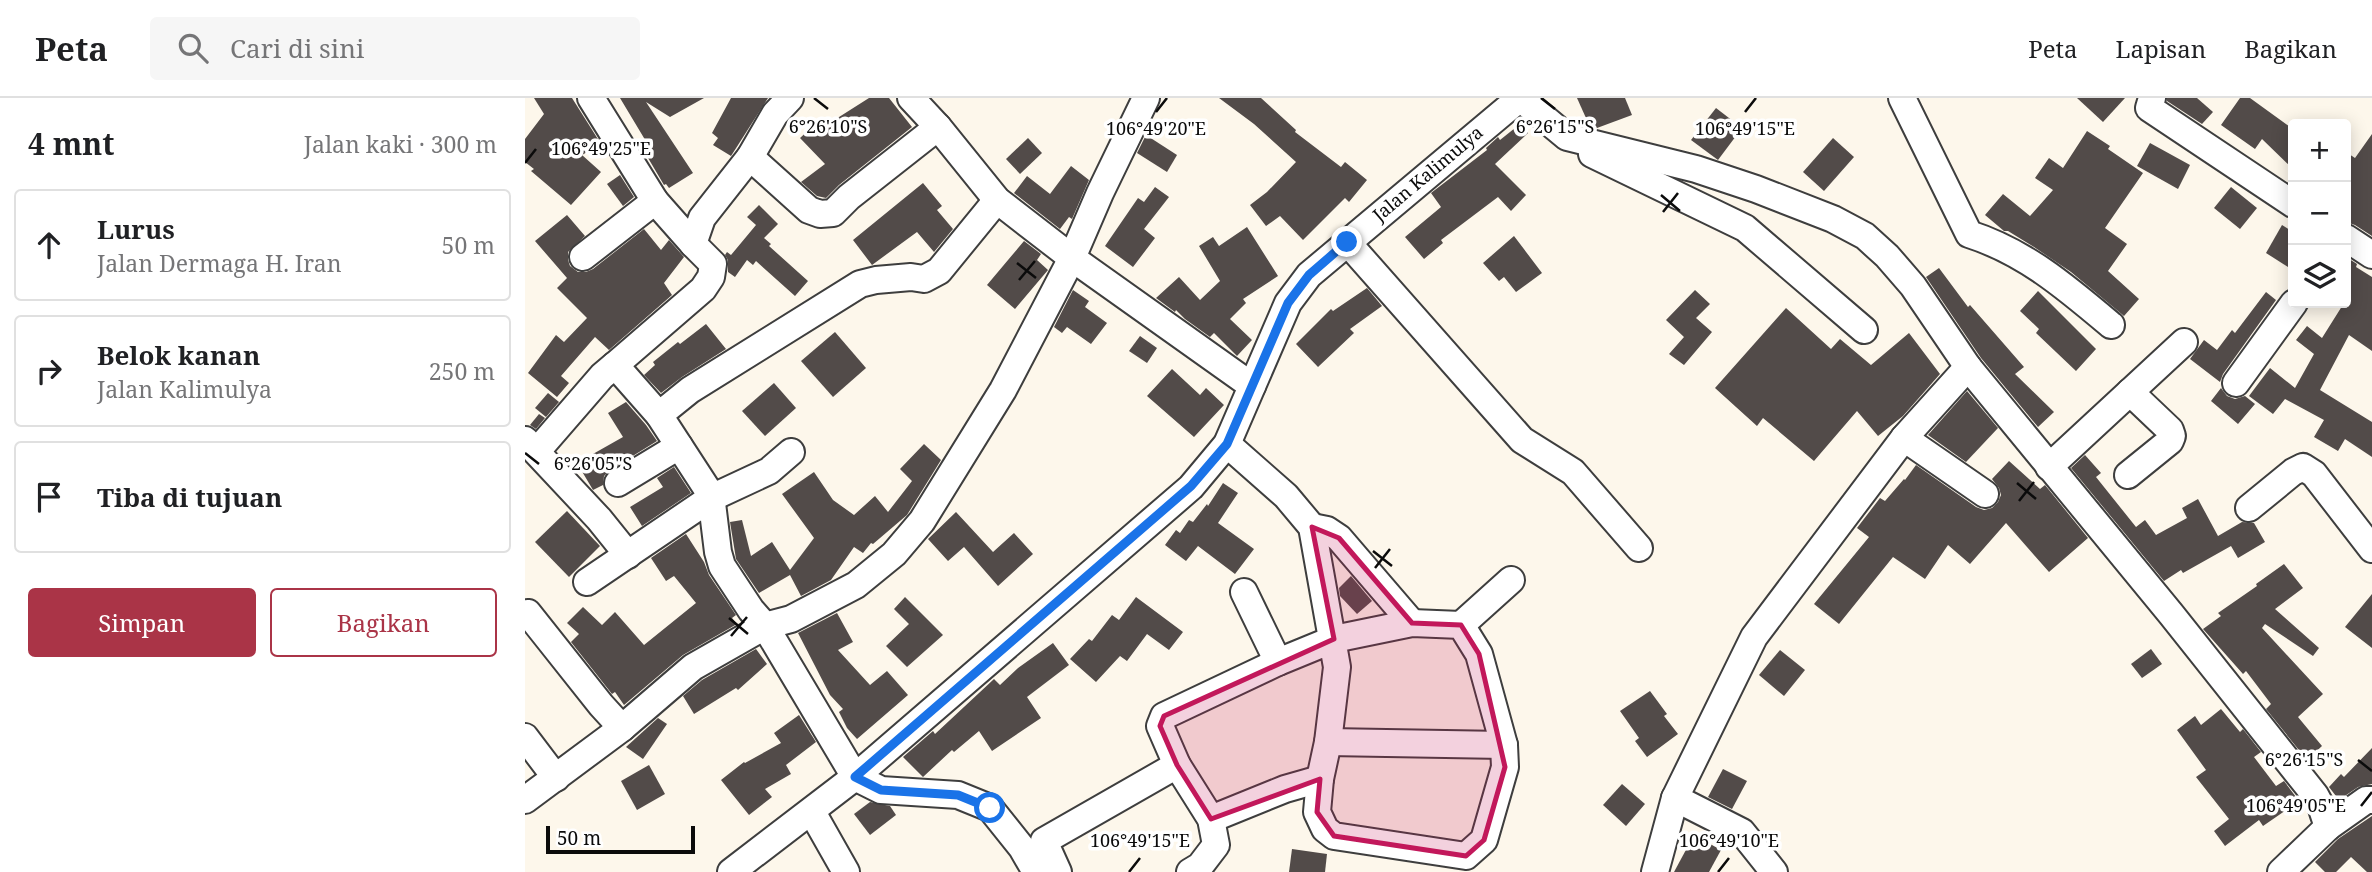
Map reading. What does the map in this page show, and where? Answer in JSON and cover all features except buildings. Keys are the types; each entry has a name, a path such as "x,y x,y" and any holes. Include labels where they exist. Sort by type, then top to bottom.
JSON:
{"street":[{"path":"591,98 655,201 713,264 711,277 703,289 602,376 531,446 599,519 628,555"},
{"path":"693,244 702,218 750,157 775,114 790,98"},
{"path":"911,98 997,200 1072,258 1252,386"},
{"path":"525,800 622,728 693,667 765,626 791,619 856,585 894,554 922,521 1003,390 1072,258 1146,98"},
{"path":"1520,98 1597,158 1745,228 1864,330"},
{"name":"Jalan Kalimulya","path":"731,872 855,777 1191,486 1227,444 1288,303 1309,275 1520,98"},
{"path":"1902,98 1969,234 1997,243 2028,260 2111,325"},
{"path":"2151,98 2150,108 2288,201"},
{"path":"750,157 809,210 820,214 833,213 849,197 938,127"},
{"path":"1567,137 1696,169 1833,219 1865,236 1913,286 1968,367 2171,614 2315,795 2328,827"},
{"path":"659,415 690,390 860,284 911,277 924,279 939,271 997,200"},
{"path":"583,257 655,201"},
{"path":"2351,241 2372,255"},
{"path":"1347,242 1522,440 1573,472 1639,548"},
{"path":"2236,383 2290,308"},
{"path":"2049,467 2183,342"},
{"path":"615,365 659,415 711,498 722,566 765,626 855,777 881,790 958,795 990,808 1022,848 1036,872"},
{"path":"1655,872 1675,798 1754,637 1904,438 1968,367"},
{"path":"2128,475 2170,441 2172,436 2169,429 2130,392"},
{"path":"1904,438 1985,494"},
{"path":"1227,444 1286,496 1312,527 1337,667 1317,812 1325,829 1334,836 1466,856 1484,840 1505,767 1504,745 1479,654 1461,625"},
{"path":"618,483 679,446"},
{"path":"587,582 711,498 769,471 791,452"},
{"path":"2249,508 2298,468 2303,467 2314,474 2372,549"},
{"path":"1312,527 1327,530 1339,538 1412,623"},
{"path":"1190,872 1200,866 1216,845 1211,819 1177,765 1160,726 1164,716 1278,662 1334,639 1412,623 1461,625 1511,580"},
{"path":"1244,592 1278,662"},
{"path":"528,613 622,728"},
{"path":"525,737 556,778"},
{"path":"1328,742 1504,745"},
{"path":"1058,872 1044,841 1177,765"},
{"path":"1211,819 1285,789 1320,779"},
{"path":"1675,798 1742,832 1773,872"},
{"path":"2282,872 2328,827 2366,800 2372,800"},
{"path":"812,812 846,872"}],"highlighted area":[{"path":"1312,527 1339,538 1412,623 1461,625 1479,654 1505,767 1484,840 1466,856 1334,836 1317,812 1320,779 1211,819 1177,765 1160,726 1164,716 1334,639"}],"route":[{"path":"990,808 958,795 881,790 855,777 1191,486 1227,444 1288,303 1309,275 1347,242"}]}
